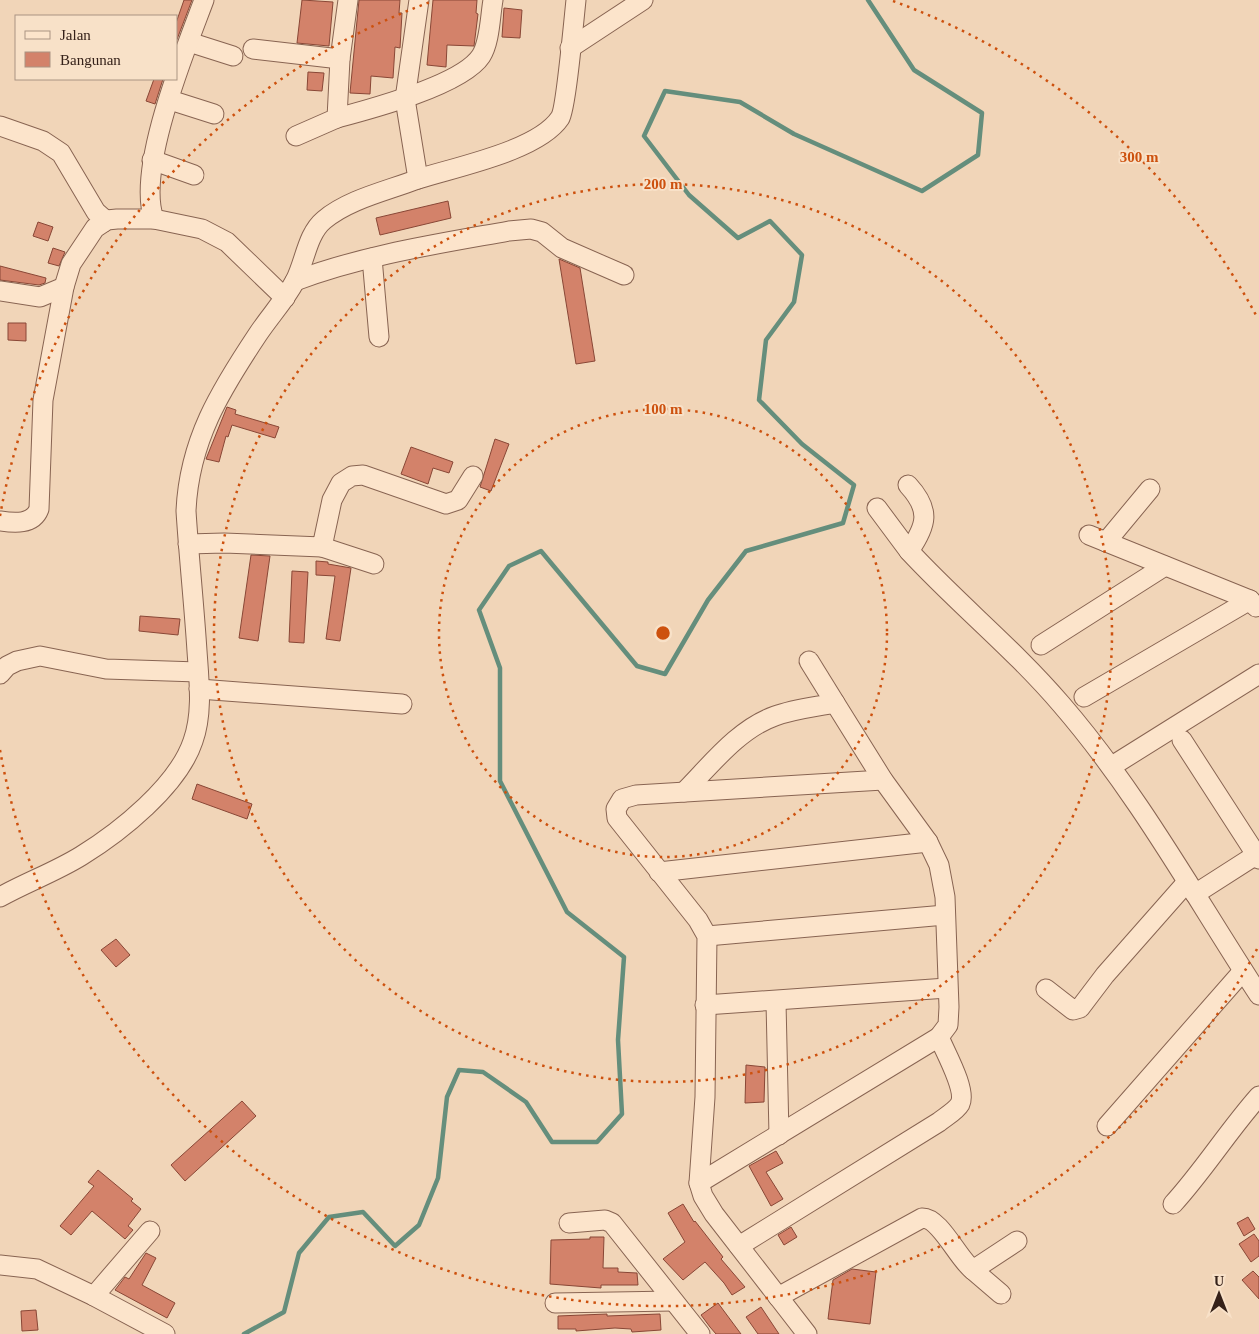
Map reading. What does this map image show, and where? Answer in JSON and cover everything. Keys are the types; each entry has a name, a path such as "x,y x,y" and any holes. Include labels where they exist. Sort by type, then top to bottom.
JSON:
{"street":[{"path":"178,76 204,0"},
{"path":"338,118 340,60 348,0"},
{"path":"418,179 405,99 419,0"},
{"path":"296,136 338,118 405,99 465,71 475,63 483,51 493,0"},
{"path":"0,897 81,856 109,837 178,771 193,742 197,723 199,681 188,544 187,495 197,446 206,420 259,333 285,298 295,280 315,229 322,221 349,205 418,179 520,148 546,132 561,116 576,0"},
{"path":"570,48 643,0"},
{"path":"189,42 233,56"},
{"path":"253,49 340,60"},
{"path":"154,219 150,208 149,192 152,160 177,80"},
{"path":"170,100 214,114"},
{"path":"0,126 43,141 61,152 96,212 104,218 104,222"},
{"path":"152,160 194,175"},
{"path":"0,521 17,522 31,520 37,514 41,503 43,400 64,288 71,264 95,228 104,222 117,218 154,219 202,229 228,242 285,298"},
{"path":"295,280 330,268 372,258 509,231 531,229 542,232 562,248 624,275"},
{"path":"372,258 379,337"},
{"path":"0,291 40,297 64,288"},
{"path":"322,547 332,500 347,478 363,475 446,504 458,500 473,476"},
{"path":"908,484 920,500 924,516 921,534 908,551"},
{"path":"1150,489 1097,539 1255,605"},
{"path":"877,508 908,551 932,577 1006,644 1035,674 1112,766 1259,995"},
{"path":"188,544 241,543 322,547 374,564"},
{"path":"1041,645 1165,566"},
{"path":"1084,697 1255,605"},
{"path":"0,674 7,666 17,661 40,656 106,669 402,704"},
{"path":"700,1183 939,1037 948,1025 946,915 943,881 939,865 928,842 883,780 809,661"},
{"path":"1112,766 1259,674"},
{"path":"684,792 726,750 753,728 780,714 835,703"},
{"path":"1046,989 1073,1010 1080,1008 1105,975 1191,888 1258,856 1182,740"},
{"path":"807,1334 708,1205 700,1183 705,1097 707,936 698,920 617,818 616,809 626,797 883,780"},
{"path":"658,872 928,842"},
{"path":"707,936 946,915"},
{"path":"1107,1126 1243,971"},
{"path":"705,1005 776,1002 948,988"},
{"path":"776,1002 779,1135"},
{"path":"739,1246 939,1122 958,1108 961,1102 962,1091 939,1037"},
{"path":"1173,1204 1194,1181 1228,1132 1259,1096"},
{"path":"778,1297 860,1250 925,1218 937,1225 959,1256 1001,1294"},
{"path":"570,1223 605,1220 612,1223 700,1334"},
{"path":"94,1296 150,1231"},
{"path":"973,1270 1017,1241"},
{"path":"0,1265 37,1269 94,1296 165,1334"},
{"path":"555,1303 673,1301"}],"building":[{"path":"184,0 192,0 178,37 178,17"},
{"path":"302,0 333,2 329,46 297,43"},
{"path":"359,0 400,0 399,13 402,13 400,48 395,47 393,78 371,76 370,94 350,93"},
{"path":"433,0 477,0 476,13 478,14 474,46 447,45 446,67 427,65"},
{"path":"504,8 522,10 520,38 502,37"},
{"path":"308,72 324,73 322,91 307,90"},
{"path":"154,80 163,80 155,104 146,101"},
{"path":"448,201 451,218 380,235 376,218"},
{"path":"38,222 53,227 48,241 33,236"},
{"path":"53,248 65,252 59,266 48,263"},
{"path":"559,259 580,268 595,361 576,364"},
{"path":"0,266 46,278 45,283 39,285 0,280"},
{"path":"8,323 26,323 26,341 8,340"},
{"path":"227,407 236,410 235,414 279,427 275,438 232,425 228,437 226,436 219,462 206,459"},
{"path":"495,439 509,444 491,491 480,487"},
{"path":"411,447 453,462 449,473 433,468 428,484 401,474"},
{"path":"251,555 270,556 258,641 239,638"},
{"path":"316,561 351,568 340,641 326,639 335,576 316,575"},
{"path":"292,571 308,572 304,643 289,642"},
{"path":"140,616 180,619 178,635 139,631"},
{"path":"197,784 252,804 247,819 192,799"},
{"path":"116,939 130,955 116,967 101,950"},
{"path":"746,1065 765,1067 764,1102 745,1103"},
{"path":"242,1101 256,1116 185,1181 171,1165"},
{"path":"776,1151 783,1163 766,1172 783,1199 771,1206 749,1166"},
{"path":"98,1170 133,1199 131,1201 141,1209 128,1226 133,1230 125,1239 92,1211 71,1235 60,1226 94,1186 88,1182"},
{"path":"683,1204 694,1222 723,1257 721,1259 745,1287 732,1295 705,1262 683,1280 663,1259 685,1242 668,1213"},
{"path":"1248,1217 1255,1229 1244,1236 1237,1223"},
{"path":"791,1227 797,1237 784,1245 778,1235"},
{"path":"1254,1234 1259,1241 1259,1256 1251,1262 1239,1244"},
{"path":"590,1237 604,1237 603,1268 618,1268 618,1272 637,1273 638,1285 601,1285 601,1288 550,1284 551,1240 590,1239"},
{"path":"146,1253 156,1258 142,1285 175,1303 167,1318 115,1290 125,1277 129,1279"},
{"path":"852,1269 876,1272 870,1324 828,1319 833,1280"},
{"path":"1253,1271 1259,1277 1259,1299 1242,1280"},
{"path":"718,1303 741,1334 716,1334 701,1315"},
{"path":"761,1307 779,1334 758,1334 746,1317"},
{"path":"36,1310 38,1330 22,1331 21,1311"},
{"path":"607,1314 607,1316 660,1314 661,1330 632,1332 631,1329 615,1328 576,1331 576,1329 558,1329 558,1316"}],"waterway":[{"path":"244,1334 284,1312 299,1253 329,1217 363,1212 395,1246 419,1225 438,1178 447,1097 459,1070 483,1072 526,1102 552,1142 597,1142 622,1114 618,1040 624,957 567,912 500,781 500,668 479,610 509,566 541,551 637,666 665,674 708,600 746,551 843,523 854,485 802,444 759,400 766,340 794,302 802,255 770,221 738,238 689,195 644,136 665,91 740,102 794,134 922,191 978,155 982,113 914,70 868,0"}]}
